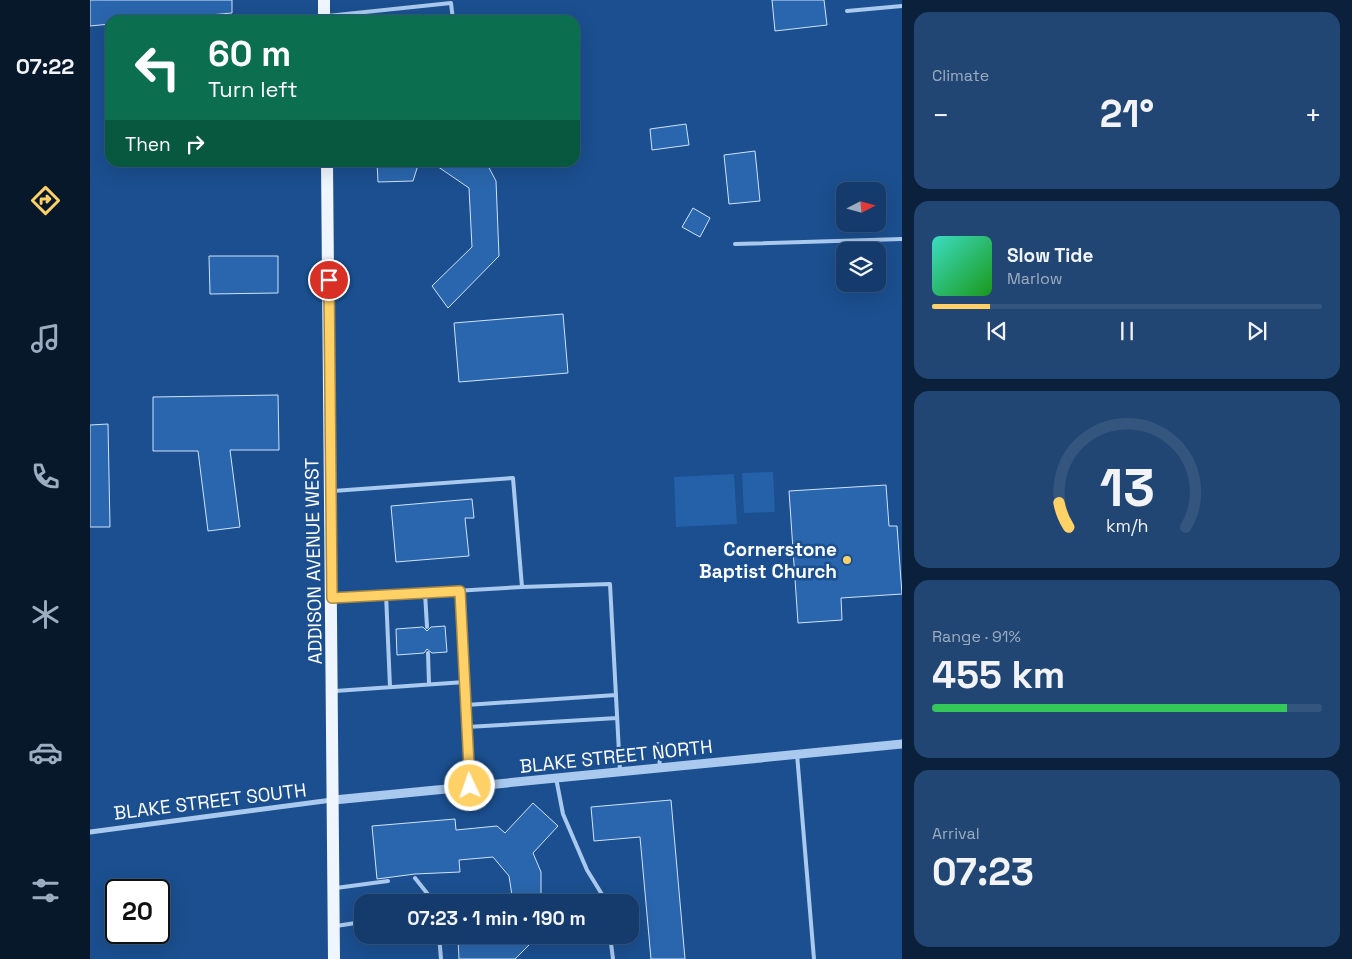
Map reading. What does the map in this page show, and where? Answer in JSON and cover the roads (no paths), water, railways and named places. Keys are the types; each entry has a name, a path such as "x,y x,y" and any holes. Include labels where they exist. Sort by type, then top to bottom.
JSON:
{"main road":[{"path":"324,0 324,15"},
{"name":"ADDISON AVENUE WEST","path":"327,167 334,959"}],"street":[{"name":"BLAKE STREET NORTH","path":"334,800 902,744"},
{"name":"BLAKE STREET SOUTH","path":"90,832 334,800"}],"lane":[{"path":"351,15 451,4 452,15"},
{"path":"847,11 902,6"},
{"path":"735,244 902,239"},
{"path":"331,491 513,478 522,587"},
{"path":"332,598 610,584 620,772"},
{"path":"460,591 470,786"},
{"path":"425,593 427,627"},
{"path":"386,594 390,687"},
{"path":"428,653 429,684"},
{"path":"333,691 464,682"},
{"path":"466,705 616,695"},
{"path":"467,727 617,718"},
{"path":"658,744 660,767"},
{"path":"797,754 814,959"},
{"path":"556,778 563,814 587,870 602,894"},
{"path":"415,878 428,894"},
{"path":"334,889 388,881"},
{"path":"334,927 354,923"},
{"path":"440,944 441,959"},
{"path":"611,944 613,959"}],"place":[{"name":"Cornerstone Baptist Church","path":"847,560"}]}
